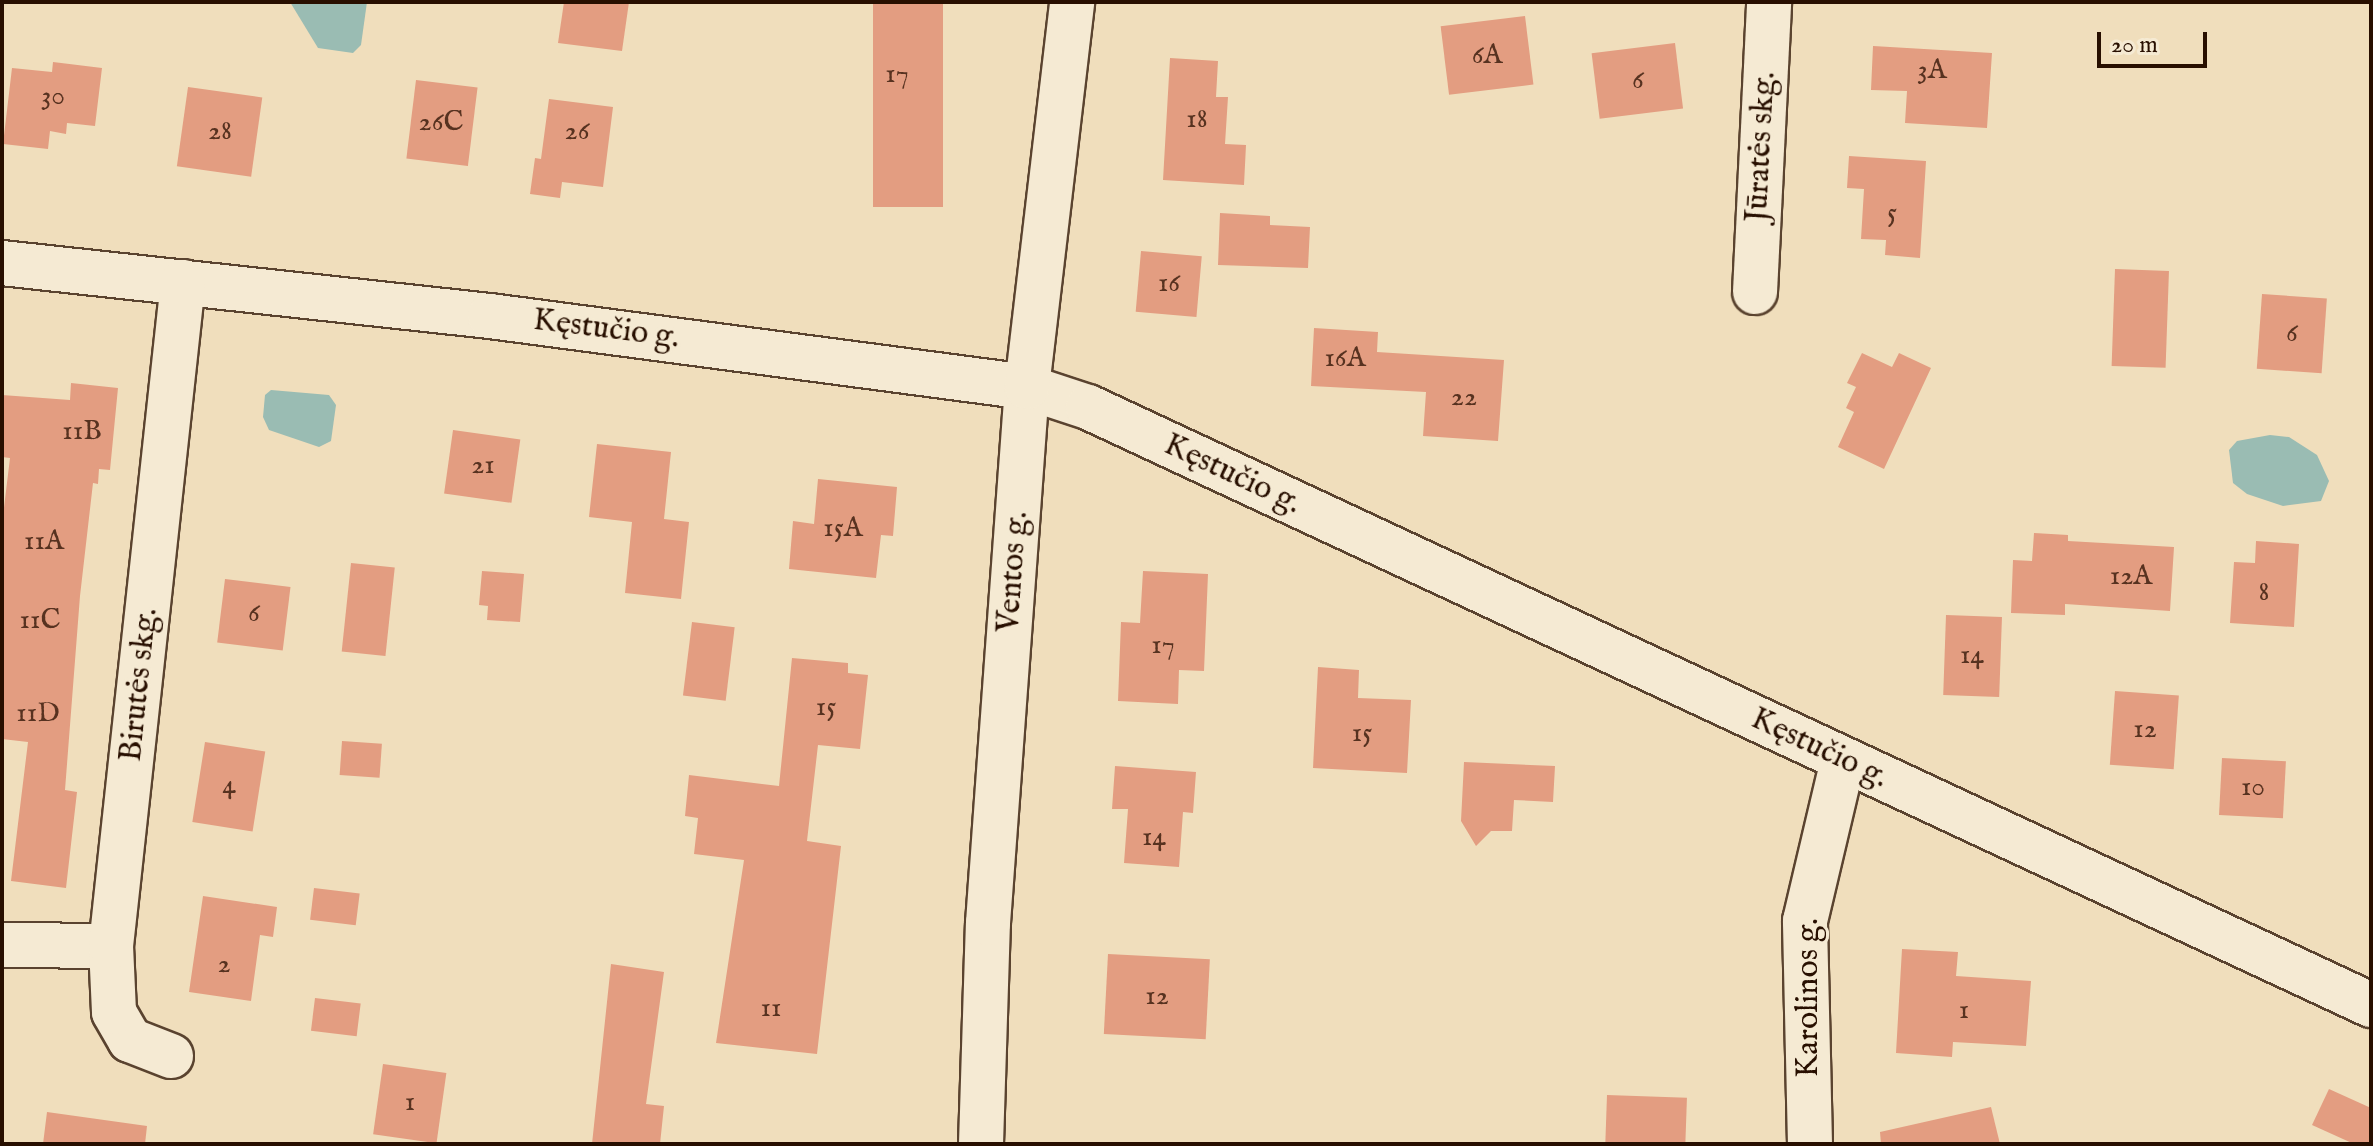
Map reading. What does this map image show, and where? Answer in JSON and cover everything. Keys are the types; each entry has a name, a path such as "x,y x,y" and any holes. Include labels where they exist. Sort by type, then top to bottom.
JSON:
{"street":[{"name":"Ventos g.","path":"981,1144 988,923 1027,387 1072,2"},
{"name":"Jūratės skg.","path":"1755,292 1769,2"},
{"name":"Kęstučio g.","path":"2,263 490,316 1027,387 1088,407 2371,1005"},
{"name":"Birutės skg.","path":"171,1056 130,1040 114,1012 111,946 183,282"},
{"name":"Karolinos g.","path":"1810,1144 1805,921 1843,760"},
{"path":"2,945 111,946"}],"water":[{"path":"290,2 367,2 361,45 353,53 318,48"},
{"path":"271,390 329,395 336,405 331,441 319,447 269,430 263,417 265,395"},
{"path":"2270,435 2289,437 2317,455 2329,481 2321,501 2283,506 2247,494 2233,483 2229,450 2237,441"}],"building":[{"path":"564,2 629,2 622,51 558,43"},
{"path":"873,2 943,2 943,207 873,207"},
{"path":"1525,16 1533,84 1449,95 1441,26"},
{"path":"1675,43 1683,109 1600,119 1592,53"},
{"path":"1873,46 1992,53 1987,128 1905,123 1907,91 1871,90"},
{"path":"1170,58 1218,61 1216,97 1228,97 1225,144 1246,145 1244,185 1163,180"},
{"path":"53,62 102,68 95,126 67,123 66,134 50,131 48,149 3,144 12,68 52,72"},
{"path":"416,80 478,88 468,166 406,158"},
{"path":"188,87 262,97 251,177 177,166"},
{"path":"549,99 613,107 603,187 562,182 560,198 530,194 535,158 541,159"},
{"path":"1849,156 1926,161 1920,258 1885,255 1886,240 1861,239 1864,189 1847,188"},
{"path":"1220,213 1270,216 1270,225 1310,227 1308,268 1218,265"},
{"path":"1141,251 1202,256 1196,317 1136,312"},
{"path":"2115,269 2169,271 2166,368 2112,366"},
{"path":"2262,294 2327,299 2322,373 2257,369"},
{"path":"1314,328 1378,332 1377,352 1504,360 1498,441 1423,436 1426,392 1311,386"},
{"path":"1862,353 1892,367 1899,353 1931,368 1884,469 1838,447 1854,412 1846,408 1856,387 1847,383"},
{"path":"71,383 118,388 110,470 99,469 98,484 93,483 80,596 65,790 77,792 66,888 11,881 28,742 2,739 2,524 10,458 2,457 2,395 70,400"},
{"path":"453,430 520,439 511,503 444,493"},
{"path":"597,444 671,452 664,519 689,522 681,599 625,593 632,522 589,517"},
{"path":"818,479 897,487 893,536 881,535 876,578 789,569 793,521 814,524"},
{"path":"2034,533 2068,535 2068,541 2174,547 2170,611 2065,604 2065,615 2011,613 2013,560 2032,561"},
{"path":"2256,541 2299,544 2294,627 2230,623 2234,562 2255,563"},
{"path":"351,563 395,568 385,656 342,652"},
{"path":"482,571 524,574 520,622 487,620 488,606 479,605"},
{"path":"1143,571 1208,574 1204,671 1179,670 1178,704 1118,701 1121,622 1140,623"},
{"path":"225,579 291,587 283,651 217,643"},
{"path":"1946,615 2002,617 1999,697 1943,695"},
{"path":"692,622 735,627 726,701 683,695"},
{"path":"792,658 848,663 848,673 868,675 860,749 818,745 807,841 841,846 817,1054 716,1043 744,860 694,854 698,818 685,816 689,775 779,786"},
{"path":"1318,667 1359,670 1358,698 1411,700 1407,773 1313,768"},
{"path":"2115,691 2179,695 2174,769 2110,765"},
{"path":"342,741 382,744 380,778 340,775"},
{"path":"205,742 265,752 253,832 192,822"},
{"path":"2222,758 2286,761 2283,818 2219,815"},
{"path":"1464,762 1555,766 1553,802 1514,800 1512,831 1491,831 1476,846 1461,821"},
{"path":"1115,766 1196,772 1193,813 1183,812 1179,867 1124,863 1128,809 1112,809"},
{"path":"314,888 360,894 356,925 310,920"},
{"path":"203,896 277,907 273,937 260,935 251,1001 189,992"},
{"path":"1902,949 1958,952 1956,976 2031,981 2026,1046 1953,1042 1952,1057 1896,1053"},
{"path":"1108,954 1210,959 1206,1039 1104,1034"},
{"path":"611,964 664,972 646,1104 664,1106 660,1144 592,1144"},
{"path":"315,998 361,1004 357,1036 311,1031"},
{"path":"383,1064 446,1073 436,1143 373,1134"},
{"path":"2329,1089 2371,1108 2371,1144 2354,1144 2312,1125"},
{"path":"1607,1095 1687,1098 1685,1144 1605,1144"},
{"path":"1991,1107 2000,1144 1881,1144 1880,1132"},
{"path":"47,1112 147,1126 145,1144 43,1144"}]}
